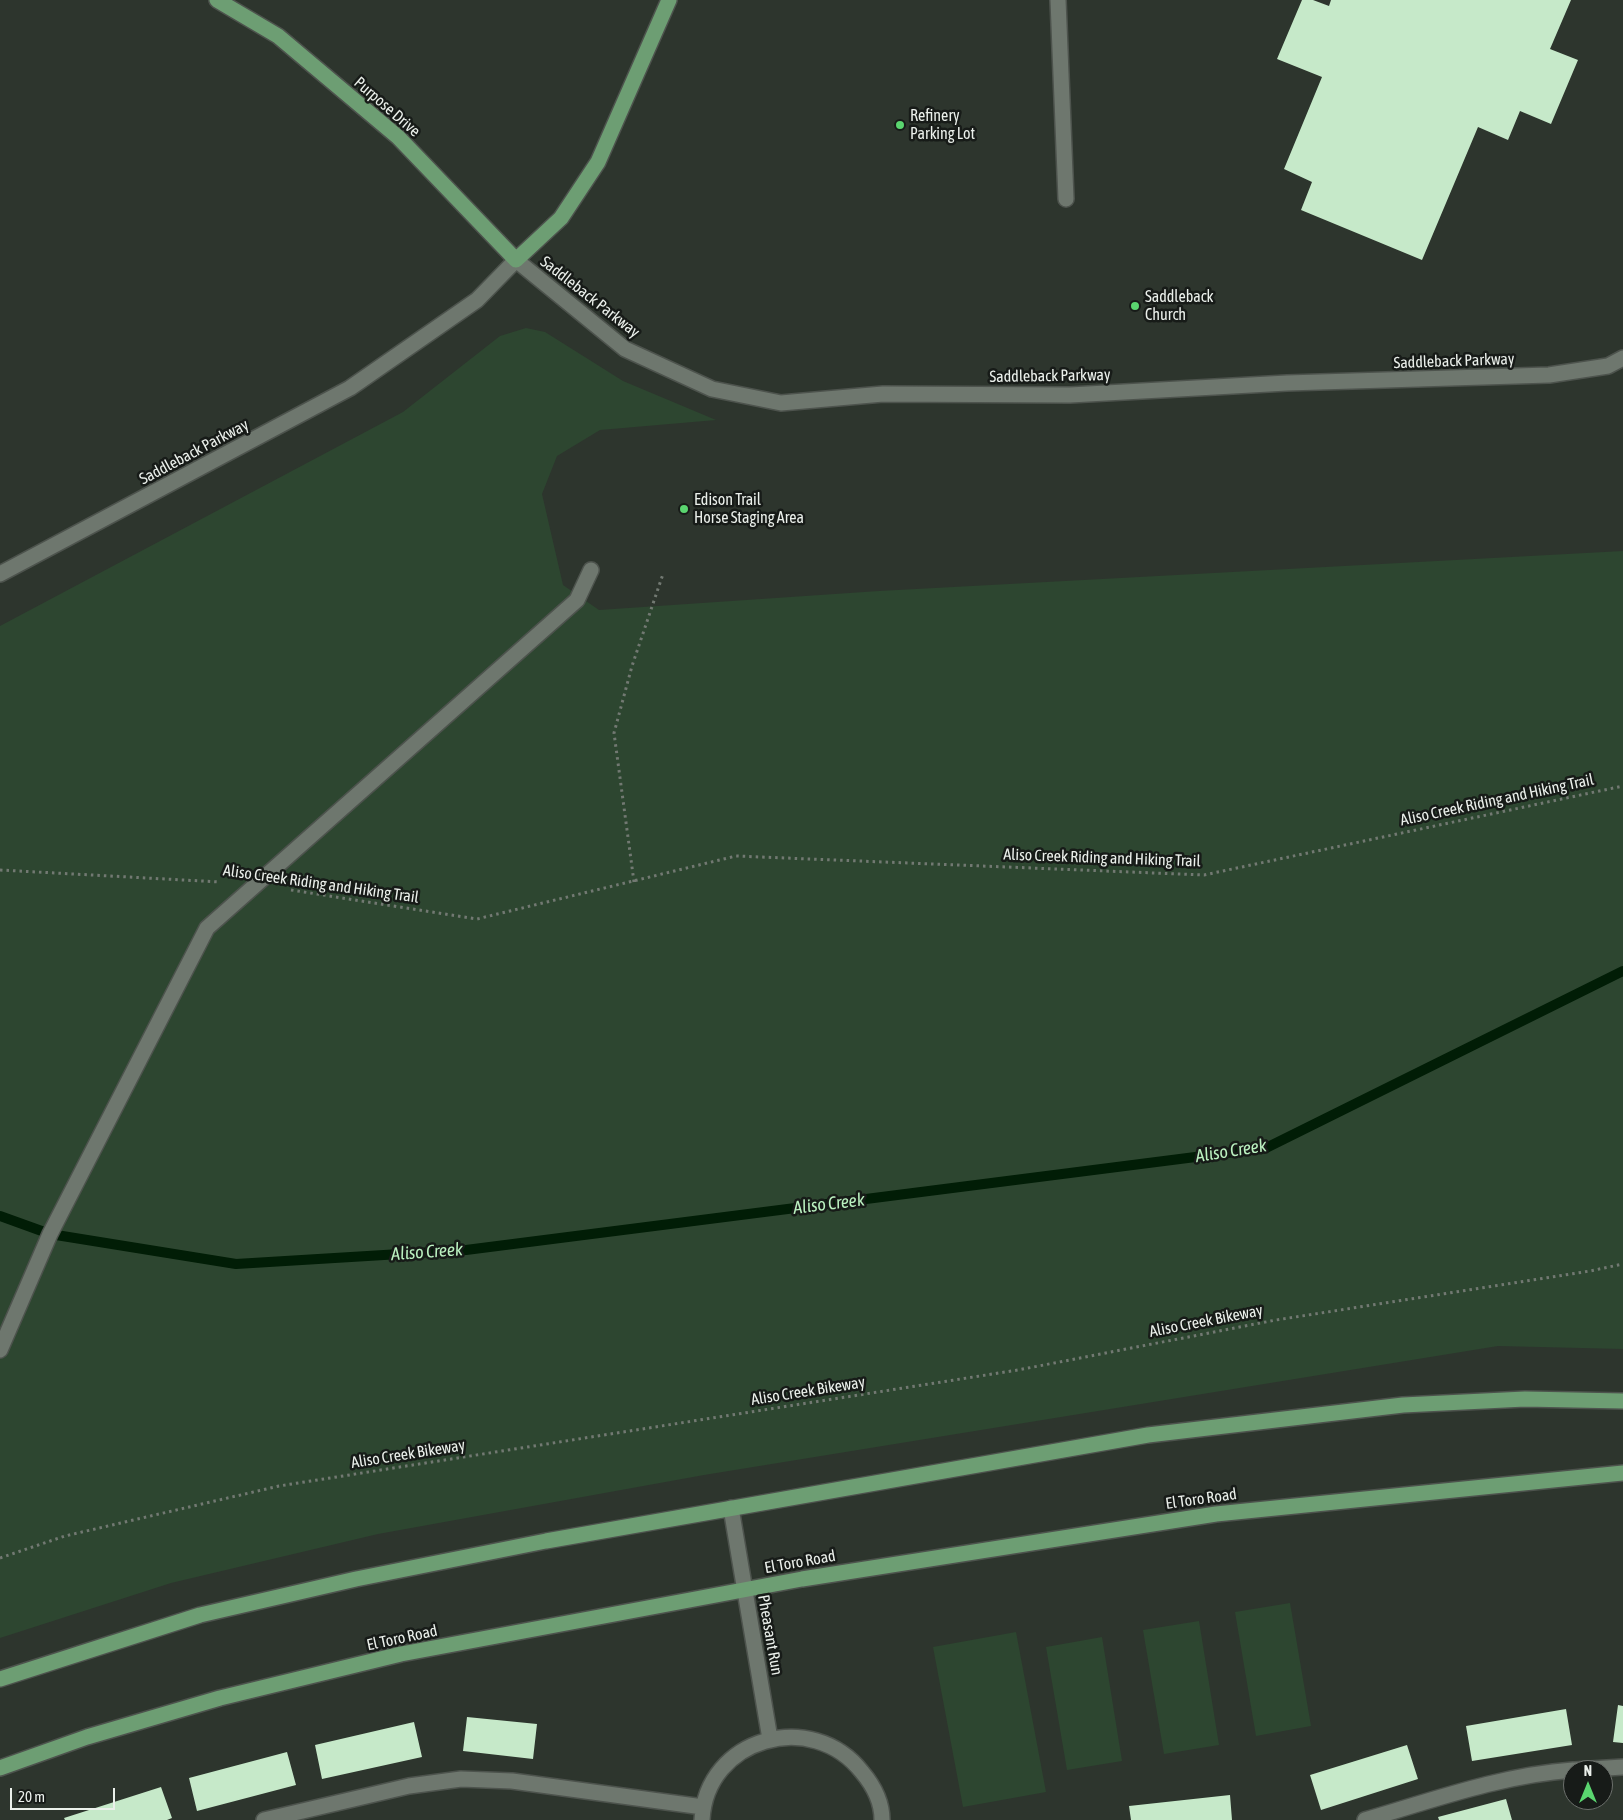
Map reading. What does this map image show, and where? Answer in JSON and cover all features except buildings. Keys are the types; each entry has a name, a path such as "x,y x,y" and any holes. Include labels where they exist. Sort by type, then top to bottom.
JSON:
{"main road":[{"name":"Purpose Drive","path":"217,0 278,36 398,137 516,260"},
{"name":"Saddleback Parkway","path":"516,260 561,218 598,162 669,0"},
{"path":"0,1679 200,1615 346,1581 546,1541 1148,1435 1402,1405 1525,1399 1623,1401"},
{"name":"El Toro Road","path":"0,1768 87,1737 220,1698 401,1654 744,1590 948,1555 1216,1514 1623,1474"}],"street":[{"path":"1058,0 1066,199"},
{"name":"Saddleback Parkway","path":"0,574 350,388 477,300 516,260 625,349 712,389 781,403 883,394 1070,395 1287,383 1548,376 1608,366 1623,358"},
{"path":"0,1350 50,1234 207,928 577,600 591,570"},
{"name":"Pheasant Run","path":"731,1508 770,1739"},
{"path":"264,1820 409,1786 461,1780 512,1781 702,1814 711,1784 726,1764 747,1748 770,1739 800,1736 829,1744 854,1760 872,1784 882,1812 882,1820"},
{"path":"1365,1820 1472,1789 1548,1772 1563,1771"}],"path":[{"path":"634,882 614,733 632,666 663,574"},
{"name":"Aliso Creek Riding and Hiking Trail","path":"0,870 255,884 477,918 634,882 736,856 1204,876 1623,786"},
{"name":"Aliso Creek Bikeway","path":"0,1558 66,1536 279,1486 1018,1370 1276,1320 1590,1271 1623,1264"}],"green space":[{"path":"526,328 545,332 623,381 716,420 600,430 557,456 542,494 563,585 599,610 879,591 1623,551 1623,1349 1498,1346 704,1475 378,1534 171,1583 0,1638 0,626 403,412 500,336"},
{"path":"1290,1603 1311,1726 1256,1736 1235,1612"},
{"path":"1199,1621 1219,1745 1164,1754 1143,1630"},
{"path":"1016,1632 1046,1792 963,1807 933,1647"},
{"path":"1102,1637 1122,1761 1067,1770 1046,1647"}],"waterway":[{"name":"Aliso Creek","path":"0,1216 50,1234 236,1264 466,1250 1266,1148 1623,971"}],"place":[{"name":"Refinery Parking Lot","path":"900,125"},
{"name":"Saddleback Church","path":"1135,306"},
{"name":"Edison Trail Horse Staging Area","path":"684,509"}]}
